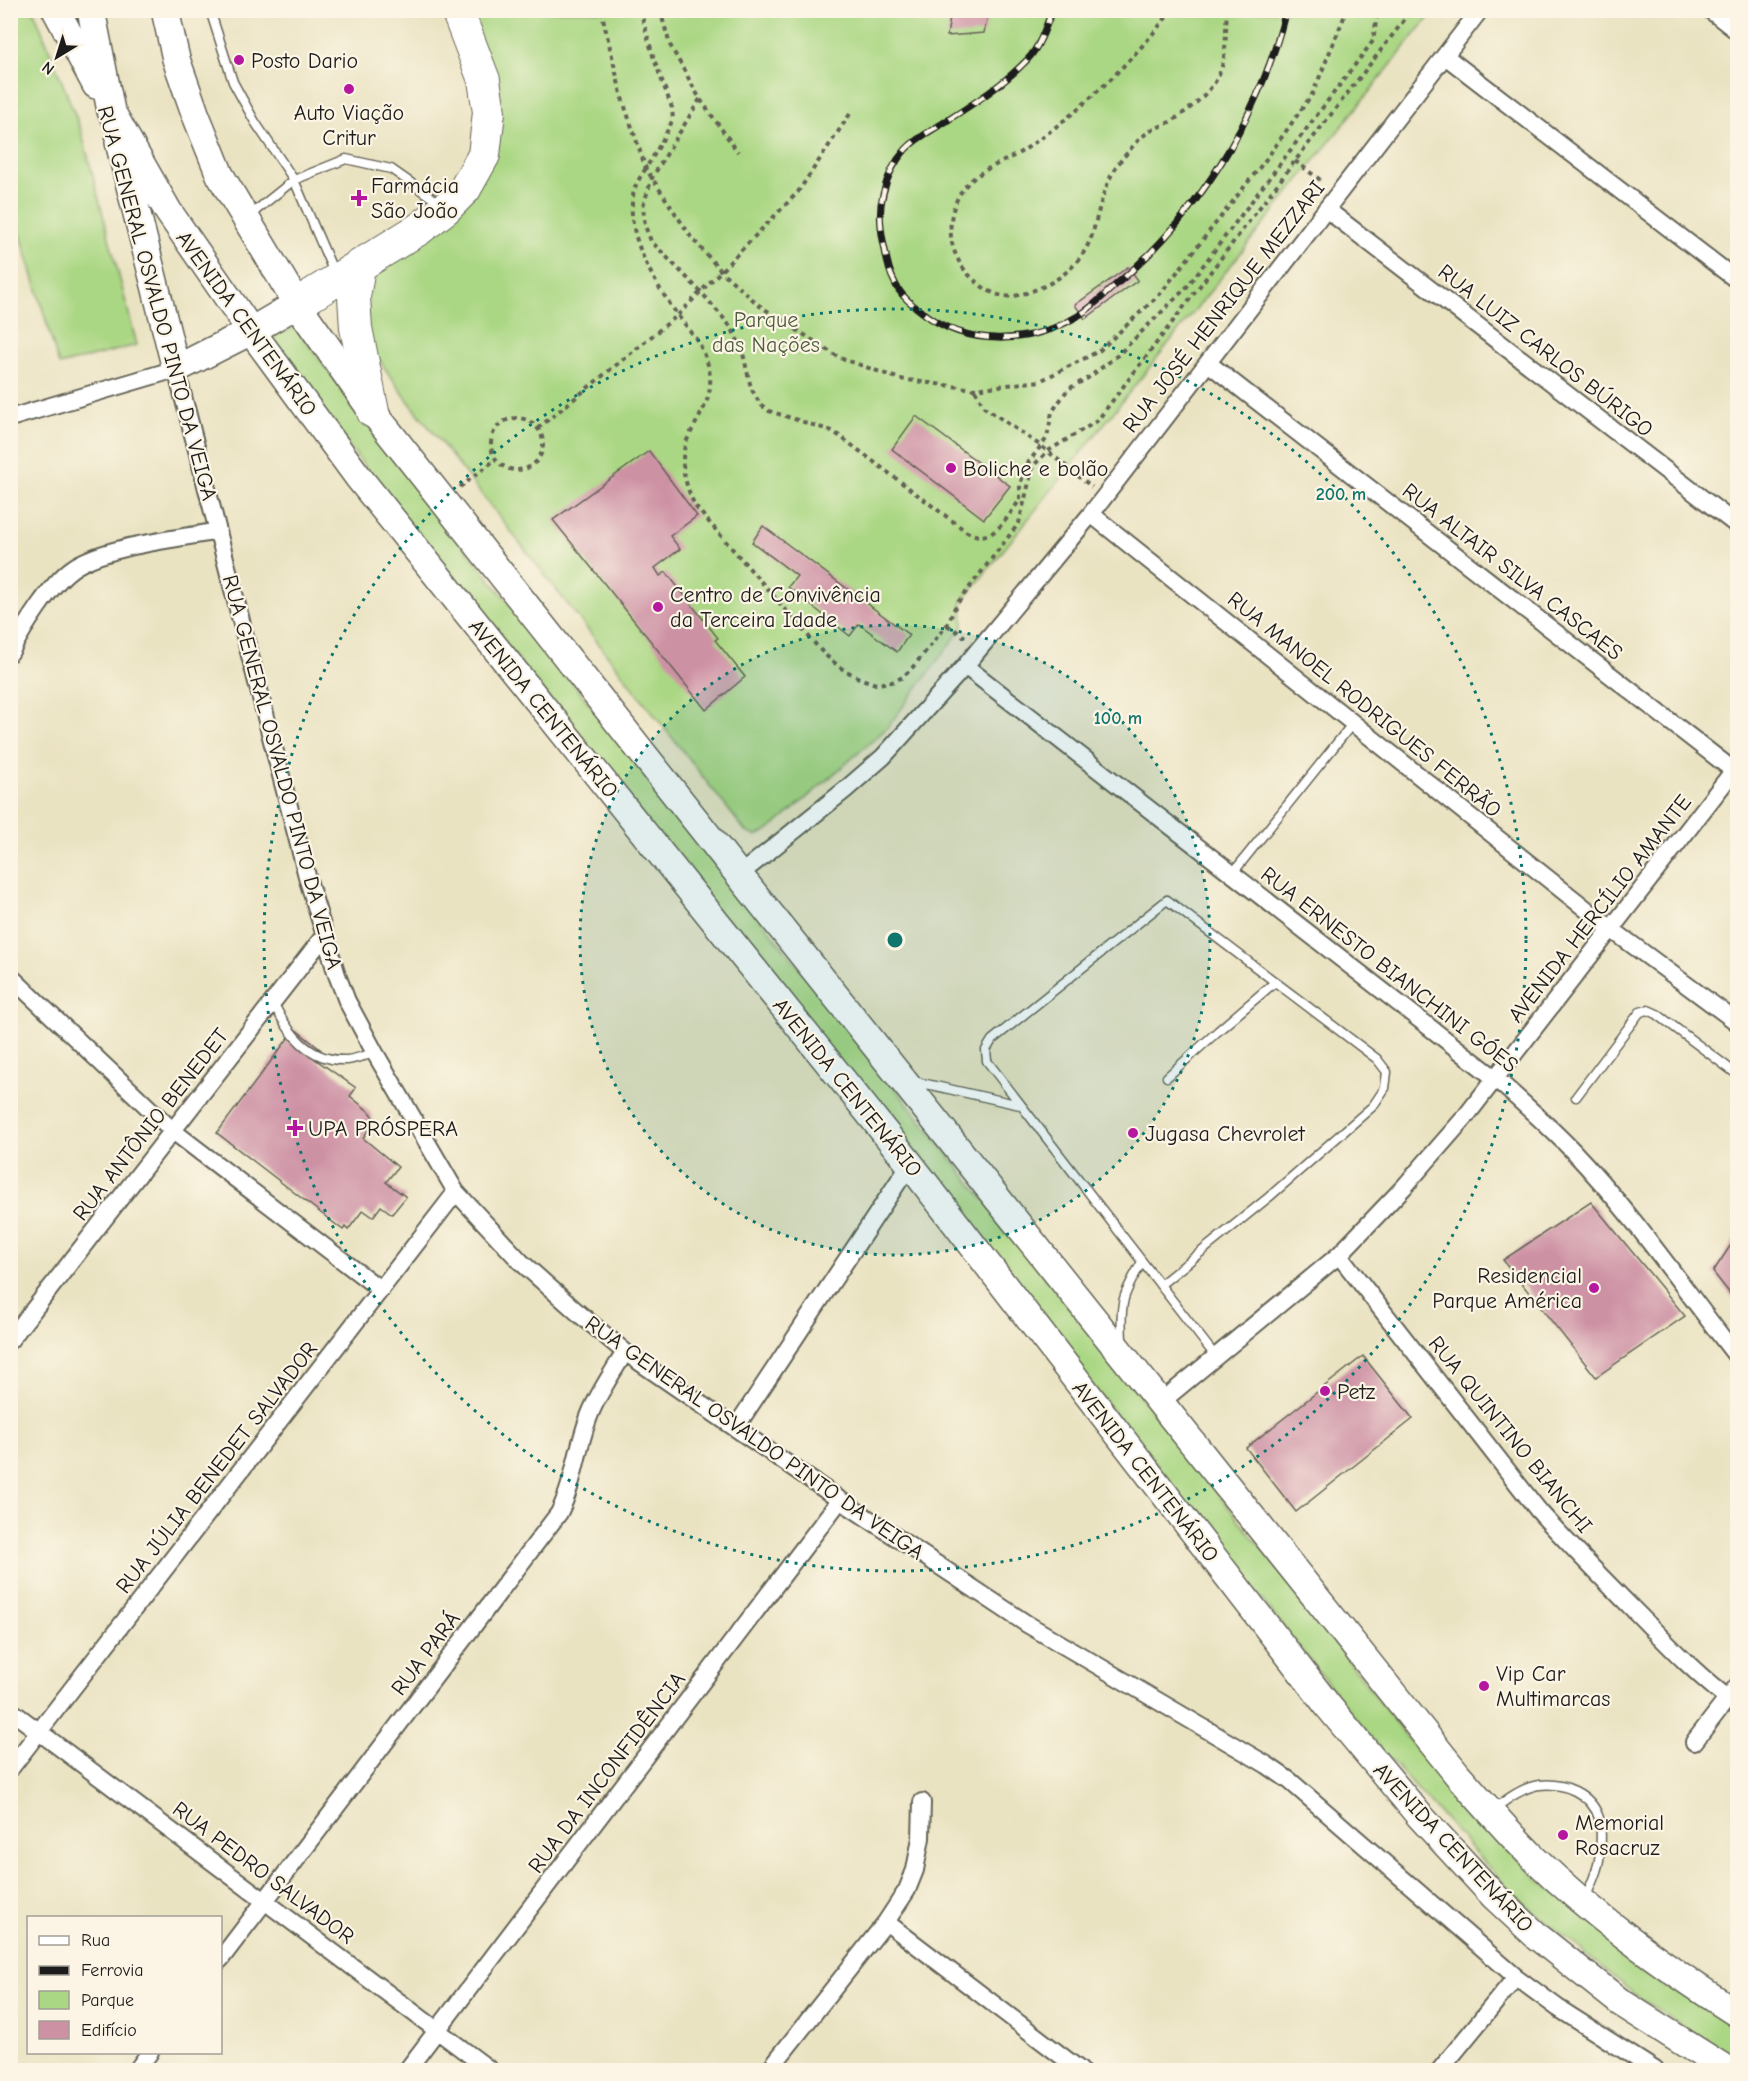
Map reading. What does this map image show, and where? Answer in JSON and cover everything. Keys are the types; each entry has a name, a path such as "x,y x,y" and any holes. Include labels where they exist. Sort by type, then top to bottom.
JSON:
{"highway":[{"path":"297,304 419,229 446,208 465,189 484,155 489,112 484,80 457,10"},
{"path":"349,274 354,297 356,328 373,412"}],"main road":[{"name":"RUA GENERAL OSVALDO PINTO DA VEIGA","path":"56,10 111,111 176,369"},
{"name":"AVENIDA CENTENÁRIO","path":"91,10 111,111 168,211 250,331 367,487 910,1164 1321,1697 1419,1815 1494,1896 1538,1937 1620,2002 1727,2070"},
{"path":"165,10 176,59 220,175 297,304 373,412 739,875 1427,1737 1490,1811 1532,1855 1584,1902 1676,1974 1737,2014"},
{"path":"176,369 297,304"}],"street":[{"name":"RUA JOSÉ HENRIQUE MEZZARI","path":"739,875 883,757 965,666 1091,514 1480,10"},
{"path":"1710,10 1737,32"},
{"path":"1445,56 1737,281"},
{"name":"RUA LUIZ CARLOS BÚRIGO","path":"1326,209 1737,526"},
{"name":"RUA ALTAIR SILVA CASCAES","path":"1208,363 1736,770"},
{"path":"10,418 176,369"},
{"name":"RUA GENERAL OSVALDO PINTO DA VEIGA","path":"176,369 324,936 347,1001 456,1192 521,1262 625,1352 840,1500 1035,1629 1267,1765 1290,1781 1516,1977 1558,2008 1655,2070"},
{"name":"RUA MANOEL RODRIGUES FERRÃO","path":"1091,514 1611,929"},
{"path":"10,653 54,586 72,569 91,558 116,551 218,531"},
{"name":"RUA ERNESTO BIANCHINI GÓES","path":"965,666 1496,1079 1541,1118 1574,1152 1640,1232 1737,1358"},
{"name":"AVENIDA HERCÍLIO AMANTE","path":"1161,1402 1339,1255 1436,1151 1496,1079 1736,770"},
{"path":"1611,929 1737,1023"},
{"name":"RUA ANTÔNIO BENEDET","path":"10,1340 324,936"},
{"path":"10,976 173,1131 381,1290"},
{"path":"736,1427 910,1164"},
{"name":"RUA JÚLIA BENEDET SALVADOR","path":"10,1769 456,1192"},
{"name":"RUA QUINTINO BIANCHI","path":"1339,1255 1538,1510 1653,1630 1734,1696"},
{"name":"RUA PARÁ","path":"222,1957 559,1512 567,1497 589,1415 625,1352"},
{"name":"RUA DA INCONFIDÊNCIA","path":"407,2070 840,1500"},
{"path":"1694,1742 1734,1696"},
{"name":"RUA PEDRO SALVADOR","path":"10,1710 490,2070"},
{"path":"769,2070 886,1922 907,1890 915,1870 921,1838 922,1802"},
{"path":"886,1922 1073,2068"},
{"path":"1440,2070 1516,1977"},
{"path":"137,2070 149,2054"}],"lane":[{"path":"210,10 233,82 255,122 294,180 349,274"},
{"path":"245,219 294,180 346,159 391,169 446,208"},
{"path":"1232,874 1353,723"},
{"path":"1160,1285 1269,1197 1374,1106 1385,1088 1386,1072 1377,1059 1167,900 992,1040 986,1050 987,1061 1142,1262 1216,1357"},
{"path":"1167,1077 1275,982"},
{"path":"273,1002 285,1026 297,1039 318,1055 349,1060 375,1053"},
{"path":"1576,1097 1640,1012 1648,1011 1658,1014 1737,1075"},
{"path":"903,1079 1021,1105"},
{"path":"1123,1354 1122,1299 1142,1262"},
{"path":"1490,1811 1514,1795 1538,1785 1569,1787 1587,1799 1599,1817 1600,1839 1599,1861 1584,1902"}],"path":[{"path":"601,10 622,98 646,169 691,237 721,271 759,306 840,358 900,379 974,389 1040,381 1099,351 1160,294 1268,158 1313,93 1347,10"},
{"path":"640,10 654,59 672,108 673,119 634,191 632,226 656,280 694,335 706,357 710,378 709,394 703,414 688,438 684,452 683,469 686,488 695,506 825,654 841,668 876,684 892,682 903,677 947,625 956,605 1019,523 1033,466 1048,451 1097,421 1412,10"},
{"path":"660,10 670,45 700,99 738,153"},
{"path":"1172,10 1150,39 1101,89 1026,148 976,175 964,188 955,203 951,219 951,238 955,256 963,269 989,292 1009,296 1028,293 1065,275 1091,238 1108,181 1121,160 1146,134 1181,114 1198,101 1216,80 1224,56 1227,10"},
{"path":"700,99 652,178 643,206 645,226 651,241 701,292 735,334 742,348 752,388 760,404 769,411 832,431 967,532 975,536 992,535 1020,500 1020,484 1028,463 1047,438 1052,412 1068,389 1088,378 1118,355 1186,288 1373,41 1378,10"},
{"path":"538,428 678,315 701,292 798,192 850,114"},
{"path":"1295,161 1338,194"},
{"path":"974,389 984,408 1048,451 1105,496"},
{"path":"523,418 538,428 543,446 536,463 529,468 511,470 502,467 495,460 491,452 492,434 504,420 523,418"},
{"path":"443,500 495,460"}],"green space":[{"path":"10,11 34,11 81,130 137,345 59,365 11,201"},
{"name":"Parque das Nações","path":"463,11 1434,11 962,602 963,627 887,728 768,831 756,836 746,832 407,399 366,342 364,278 491,156"},
{"path":"295,327 396,461 1309,1608 1408,1739 1538,1880 1737,2024 1737,2061 1635,1995 1509,1890 1375,1743 265,340"}],"building":[{"path":"942,10 989,10 984,33 947,36 950,17 943,14"},
{"path":"1128,267 1138,280 1085,319 1075,305"},
{"name":"Boliche e bolão","path":"916,416 1010,486 984,519 892,449"},
{"name":"Centro de Convivência da Terceira Idade","path":"649,451 697,516 670,536 680,549 655,568 660,576 666,572 718,638 715,640 745,677 706,710 553,520"},
{"path":"763,526 909,635 897,652 859,624 850,636 788,587 797,576 752,542"},
{"name":"UPA PRÓSPERA","path":"295,1029 321,1050 315,1059 356,1088 350,1096 372,1114 373,1122 363,1138 398,1167 386,1182 406,1197 392,1214 381,1206 373,1217 363,1210 348,1230 345,1227 343,1230 217,1133"},
{"name":"Residencial Parque América","path":"1591,1202 1685,1316 1596,1377 1503,1260"},
{"path":"1738,1234 1738,1304 1713,1272"},
{"path":"1363,1356 1413,1419 1296,1512 1246,1448"}],"railway":[{"path":"1052,10 1039,43 1027,60 989,92 910,145 895,164 881,201 881,229 888,266 896,286 922,312 958,331 998,338 1018,337 1058,326 1090,307 1143,260 1198,197 1242,127 1275,50 1286,10"}],"place":[{"name":"Posto Dario","path":"239,60"},
{"name":"Auto Viação Critur","path":"349,89"},
{"name":"Farmácia São João","path":"359,198"},
{"name":"Boliche e bolão","path":"951,468"},
{"name":"Centro de Convivência da Terceira Idade","path":"658,607"},
{"name":"UPA PRÓSPERA","path":"295,1128"},
{"name":"Jugasa Chevrolet","path":"1133,1133"},
{"name":"Residencial Parque América","path":"1594,1288"},
{"name":"Petz","path":"1325,1391"},
{"name":"Vip Car Multimarcas","path":"1484,1686"},
{"name":"Memorial Rosacruz","path":"1563,1835"}]}
